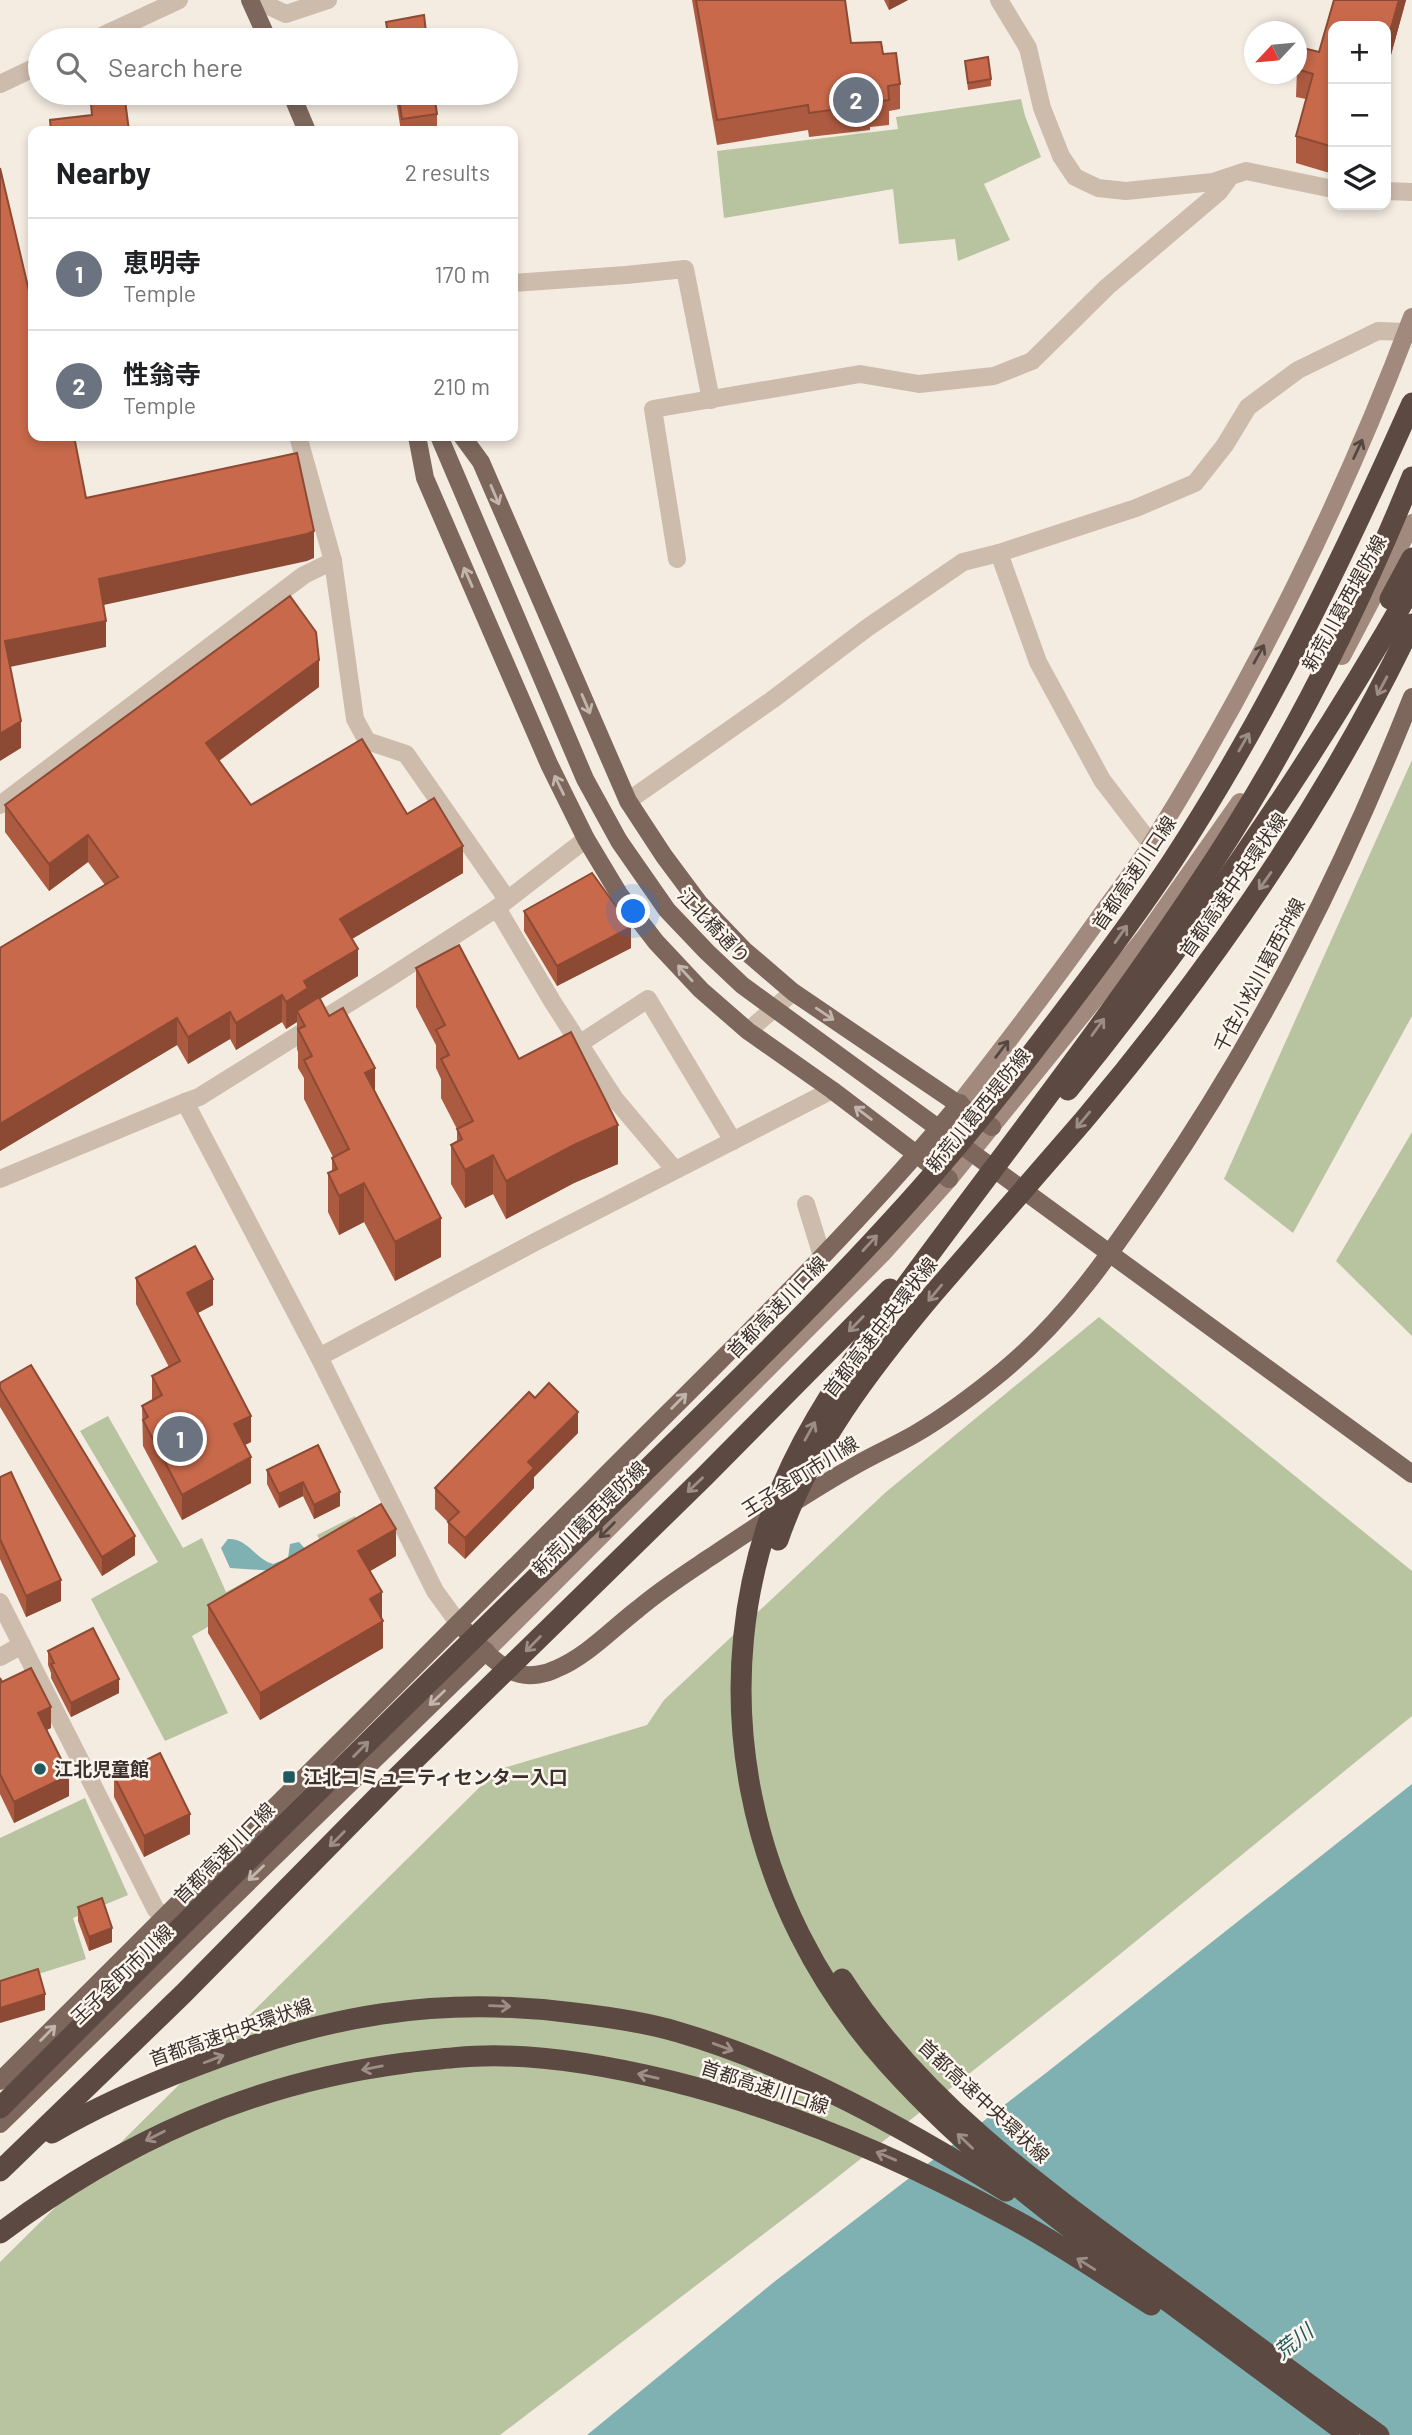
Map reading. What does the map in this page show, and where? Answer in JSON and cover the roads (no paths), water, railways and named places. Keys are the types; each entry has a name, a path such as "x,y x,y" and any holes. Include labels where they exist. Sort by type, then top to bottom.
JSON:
{"highway":[{"name":"首都高速川口線","path":"0,2108 359,1750 795,1323 907,1204 1014,1077 1096,969 1173,860 1243,744 1353,533 1412,403"},
{"name":"首都高速中央環状線","path":"1361,2433 1068,2228 987,2162 887,2064 855,2023 803,1941 782,1897 767,1854 747,1772 741,1726 741,1658 747,1602 761,1545 782,1487 810,1429 849,1365 889,1309 1200,884 1277,758 1315,686 1412,477"},
{"path":"1240,859 1360,656 1412,558"},
{"path":"0,2171 183,1994 398,1776 752,1429 937,1240 1029,1139 1122,1023 1281,801 1412,587"},
{"name":"首都高速中央環状線","path":"1361,2433 1004,2155 937,2094 898,2054 867,2015 814,1931 780,1851 760,1769 755,1725 754,1658 761,1604 786,1518 809,1468 836,1421 866,1377 908,1324 1139,1054 1212,957 1307,818 1349,746 1412,624"},
{"name":"首都高速中央環状線","path":"0,2165 74,2120 149,2084 271,2039 349,2018 432,2007 480,2005 549,2009 636,2022 688,2035 763,2062 838,2097 920,2141 1004,2190 1361,2433"},
{"name":"首都高速川口線","path":"0,2233 75,2181 121,2154 233,2103 287,2087 371,2068 439,2059 505,2056 593,2064 675,2082 751,2103 903,2163 1009,2217 1361,2433"}],"main road":[{"path":"250,0 263,28"},
{"path":"296,105 305,126"},
{"name":"新荒川葛西堤防線","path":"960,1103 1062,970 1151,844 1225,716 1284,609 1378,406 1409,325"},
{"path":"418,441 425,478 549,764 586,839 619,894 656,942 701,990 748,1031 832,1090 949,1179"},
{"name":"江北橋通り","path":"441,441 585,779 619,841 667,910 707,953 742,985 1152,1287 1412,1474"},
{"path":"466,441 481,462 628,802 699,903 744,950 793,992 992,1127"},
{"name":"新荒川葛西堤防線","path":"486,1651 882,1254 992,1127 1145,937 1338,664 1412,523"},
{"name":"千住小松川葛西沖線","path":"1109,1254 1193,1133 1268,1009 1348,849 1412,697"},
{"name":"王子金町市川線","path":"0,2081 822,1256 918,1154 960,1103"},
{"name":"王子金町市川線","path":"458,1624 504,1666 520,1674 539,1674 557,1669 710,1557 856,1465 915,1434 961,1405 1049,1329 1109,1254"},
{"name":"王子金町市川線","path":"0,2124 486,1651"}],"street":[{"path":"118,28 178,0"},
{"path":"256,0 286,14 328,0"},
{"path":"999,0 1028,48 1042,108 1062,156 1075,177 1098,188 1126,191 1213,182 1246,171 1328,188"},
{"path":"0,85 28,71"},
{"path":"677,559 653,409 860,374 919,384 994,376 1032,361 1107,287 1219,192 1230,177"},
{"path":"1391,191 1412,192"},
{"path":"518,283 685,269 711,400"},
{"path":"628,802 772,700 867,628 963,562 1136,509 1195,484 1225,445 1248,407 1298,370 1378,331 1409,325"},
{"path":"299,441 333,561 355,719 367,741 406,754 502,903 579,1044 615,1099 675,1170"},
{"path":"999,553 1038,662 1102,780 1151,844"},
{"path":"0,806 304,575 333,561"},
{"path":"0,1179 199,1097 390,978 502,903 586,839"},
{"path":"748,1031 793,992"},
{"path":"579,1044 648,999 733,1141"},
{"path":"319,1357 832,1090"},
{"path":"185,1102 319,1357 435,1591 458,1624"},
{"path":"806,1204 822,1256"},
{"path":"0,1602 156,1910 196,1932"},
{"path":"0,1657 22,1644"}],"water":[{"path":"228,1539 241,1542 273,1564 288,1558 290,1544 299,1542 308,1552 277,1571 230,1568 221,1548"},
{"name":"荒川","path":"1412,1784 1412,2435 587,2435 774,2282 1046,2073"}],"place":[{"name":"性翁寺","path":"856,100"},
{"name":"恵明寺","path":"180,1439"},
{"name":"江北児童館","path":"40,1769"},
{"name":"江北コミュニティセンター入口","path":"289,1777"}]}
